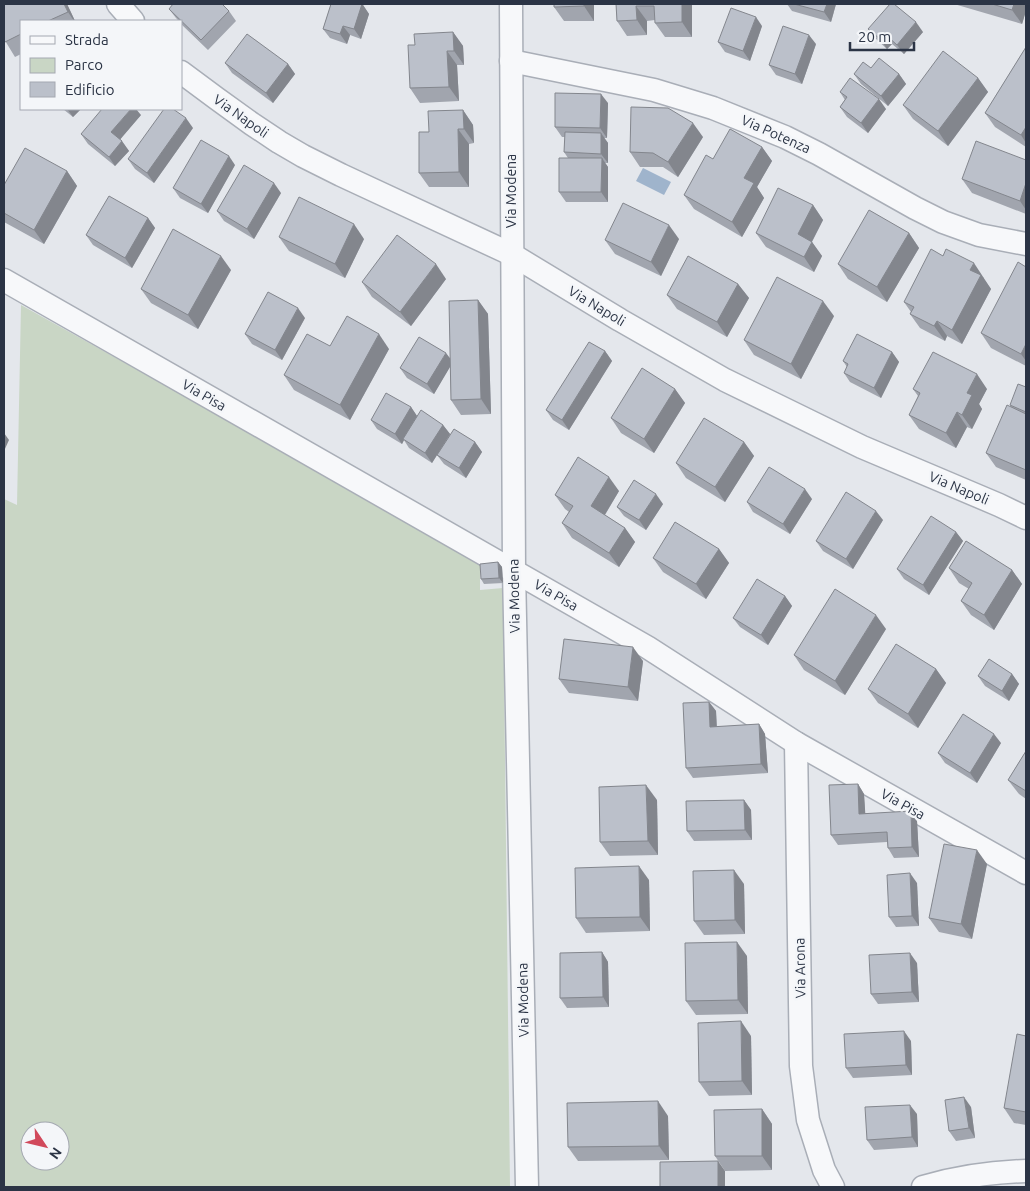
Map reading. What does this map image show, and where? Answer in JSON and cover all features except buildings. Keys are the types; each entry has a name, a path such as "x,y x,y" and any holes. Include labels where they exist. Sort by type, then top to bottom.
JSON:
{"street":[{"path":"118,4 131,20"},
{"name":"Via Modena","path":"511,4 514,571 527,1187"},
{"name":"Via Potenza","path":"511,61 639,86 701,103 785,137 943,222 979,235 1026,244"},
{"name":"Via Napoli","path":"182,73 252,124 303,156 341,176 511,254 620,320 725,380 862,447 1026,518"},
{"name":"Via Pisa","path":"4,280 647,647 796,743 1026,873"},
{"name":"Via Arona","path":"796,743 801,1066 808,1120 824,1170 833,1187"},
{"path":"923,1187 966,1177 1026,1171"}],"green space":[{"path":"21,305 480,561 480,590 503,588 510,1187 4,1187 4,499 17,505"}],"water":[{"path":"643,168 671,182 664,195 636,181"}]}
